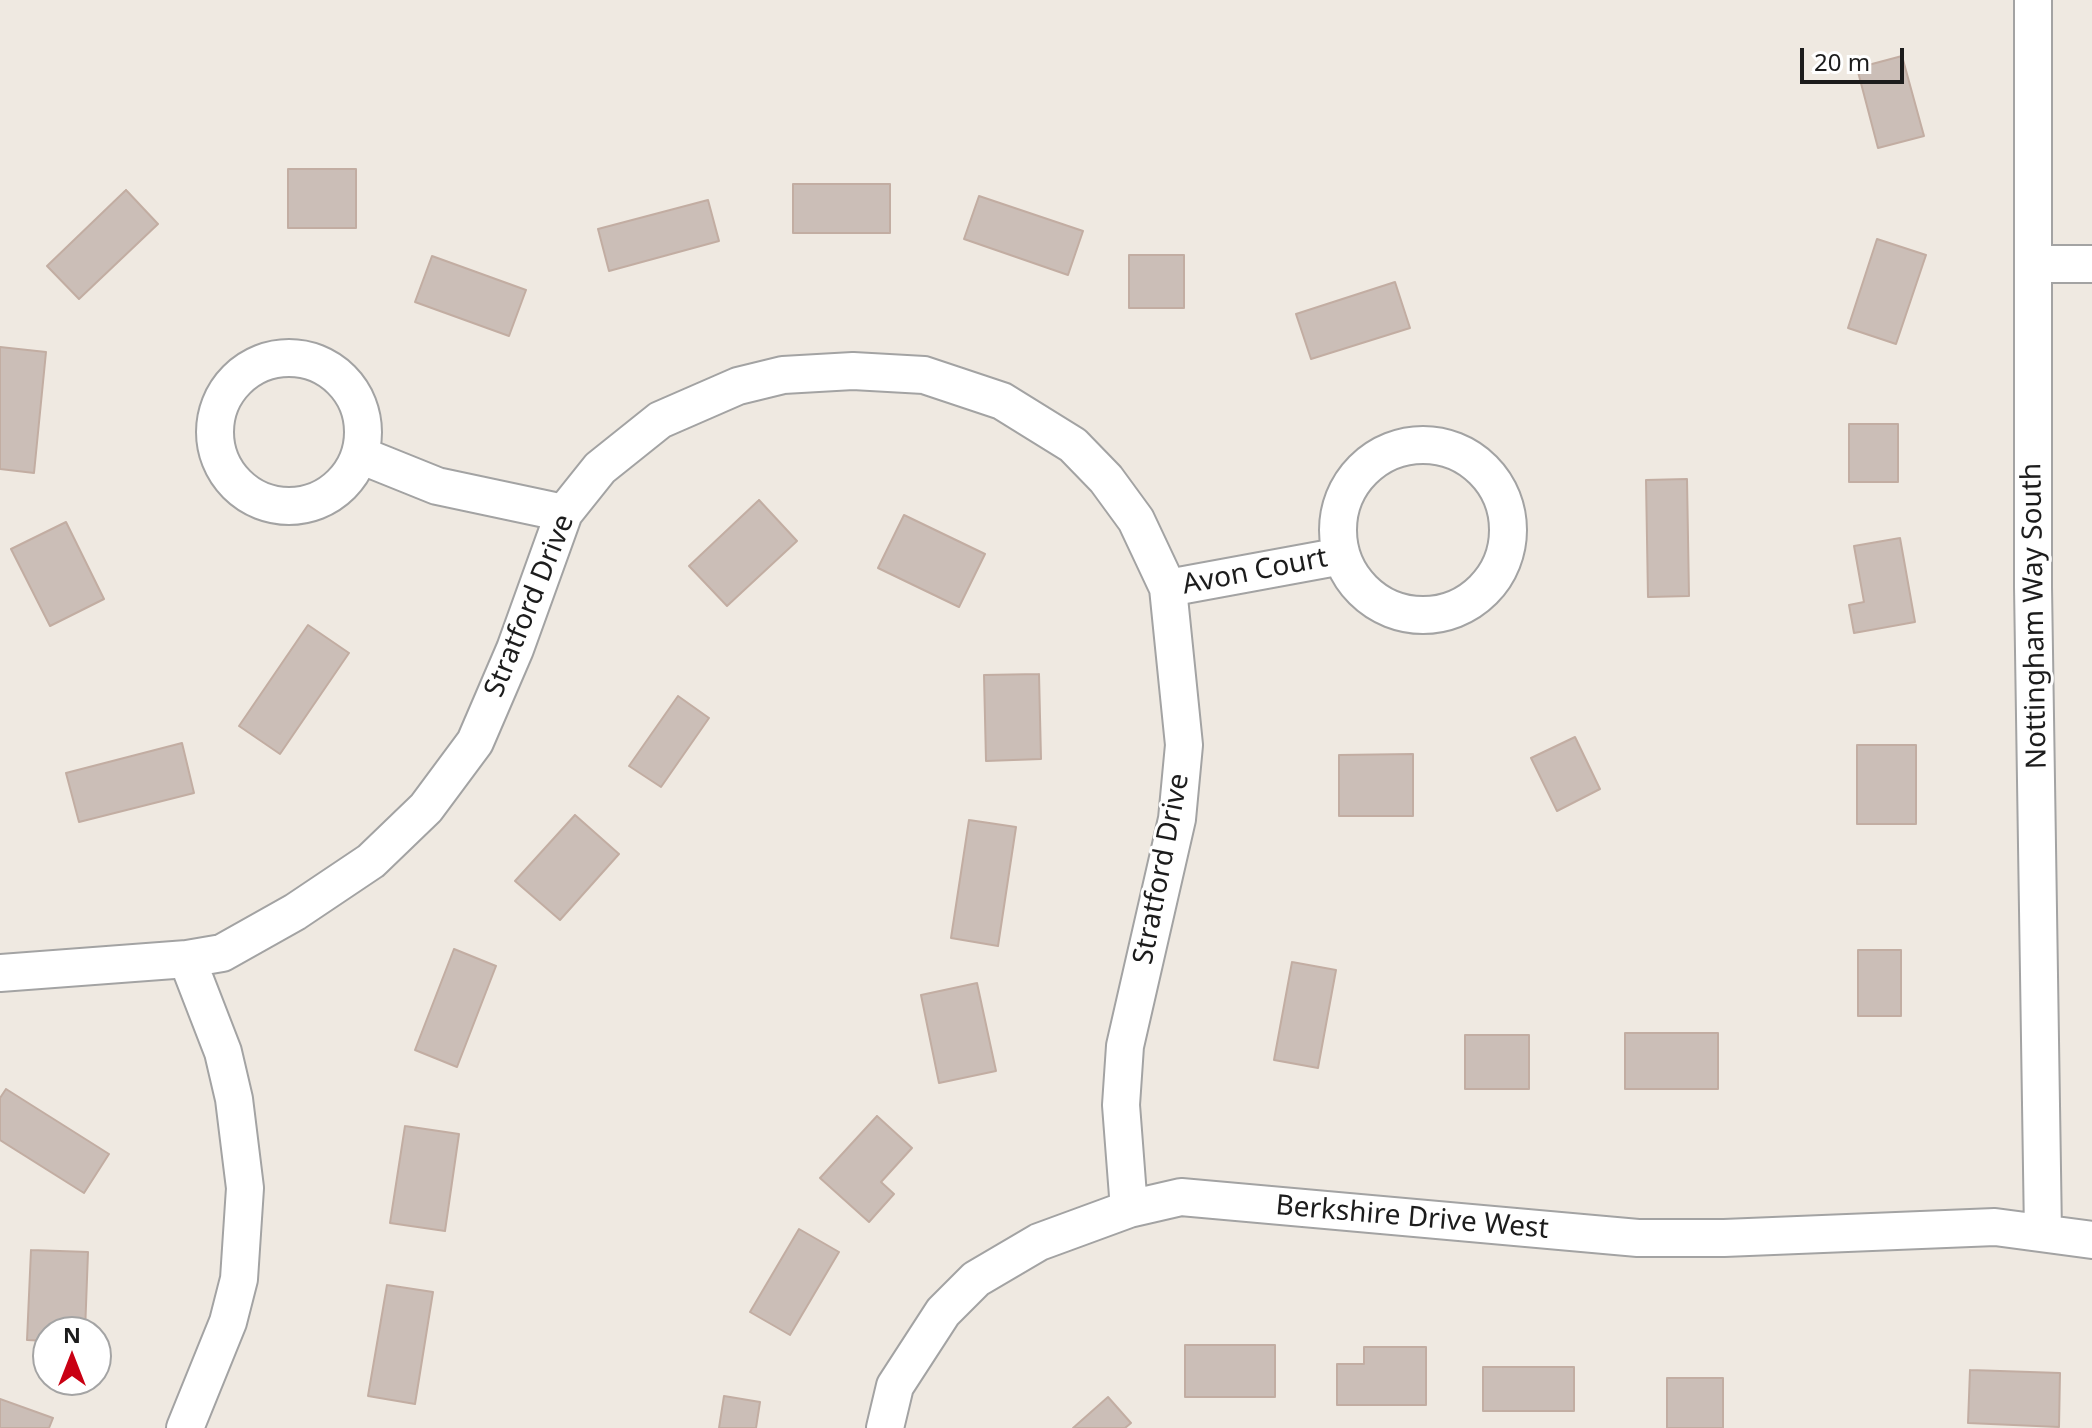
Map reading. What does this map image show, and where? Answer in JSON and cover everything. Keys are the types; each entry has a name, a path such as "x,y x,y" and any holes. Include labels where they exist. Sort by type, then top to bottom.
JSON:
{"street":[{"name":"Nottingham Way South","path":"2033,0 2033,587 2043,1233"},
{"path":"2033,264 2092,264"},
{"path":"296,358 317,363 336,375 351,391 362,422 360,455 351,473 338,488 321,499 292,505 262,501 244,491 230,477 220,459 215,440 216,420 223,398 235,380 253,367 273,359 296,358"},
{"name":"Stratford Drive","path":"0,973 187,959 222,953 295,912 371,861 426,808 475,742 515,649 564,513 600,468 660,420 738,386 797,374 853,371 924,375 1002,401 1073,445 1106,479 1136,520 1168,588 1184,745 1177,819 1125,1046 1121,1105 1129,1209"},
{"name":"Avon Court","path":"1425,444 1445,447 1464,455 1481,466 1503,500 1508,519 1508,541 1503,561 1479,595 1442,613 1410,613 1380,604 1350,575 1342,556 1338,536 1344,496 1368,464 1385,453 1405,446 1425,444"},
{"path":"360,455 437,486 564,513"},
{"name":"Avon Court","path":"1168,588 1342,556"},
{"path":"185,1428 228,1322 239,1279 245,1188 234,1099 223,1052 187,959"},
{"name":"Berkshire Drive West","path":"885,1428 895,1386 943,1312 976,1279 1039,1242 1129,1209 1181,1197 1638,1238 1724,1238 1995,1227 2092,1240"}],"building":[{"path":"1902,56 1924,136 1878,148 1857,68"},
{"path":"288,169 356,169 356,228 288,228"},
{"path":"793,184 890,184 890,233 793,233"},
{"path":"126,190 158,224 79,299 47,266"},
{"path":"979,196 1083,231 1068,275 964,239"},
{"path":"708,200 719,241 609,271 598,229"},
{"path":"1877,239 1926,255 1896,344 1848,328"},
{"path":"1129,255 1184,255 1184,308 1129,308"},
{"path":"432,256 526,290 509,336 415,302"},
{"path":"1395,282 1410,328 1311,359 1296,314"},
{"path":"0,347 46,352 34,473 0,469"},
{"path":"1849,424 1898,424 1898,482 1849,482"},
{"path":"1687,479 1689,596 1648,597 1646,480"},
{"path":"759,500 797,541 727,606 689,566"},
{"path":"904,515 985,554 959,607 878,568"},
{"path":"66,522 104,599 50,626 11,549"},
{"path":"1900,538 1915,622 1854,633 1849,605 1864,602 1854,546"},
{"path":"308,625 349,653 280,754 239,726"},
{"path":"1039,674 1041,759 986,761 984,675"},
{"path":"678,696 709,718 661,787 629,766"},
{"path":"1575,737 1600,789 1557,811 1531,758"},
{"path":"182,743 194,793 79,822 66,773"},
{"path":"1857,745 1916,745 1916,824 1857,824"},
{"path":"1413,754 1413,816 1339,816 1339,755"},
{"path":"575,815 619,854 560,920 515,881"},
{"path":"969,820 1016,827 998,946 951,938"},
{"path":"454,949 496,966 457,1067 415,1050"},
{"path":"1858,950 1901,950 1901,1016 1858,1016"},
{"path":"1292,962 1336,970 1318,1068 1274,1060"},
{"path":"977,983 996,1071 939,1083 921,995"},
{"path":"1625,1033 1718,1033 1718,1089 1625,1089"},
{"path":"1465,1035 1529,1035 1529,1089 1465,1089"},
{"path":"6,1089 109,1154 84,1193 0,1140 0,1098"},
{"path":"877,1116 912,1148 881,1182 894,1194 869,1222 820,1178"},
{"path":"405,1126 459,1134 445,1231 390,1223"},
{"path":"799,1229 839,1252 790,1335 750,1312"},
{"path":"31,1250 88,1252 86,1316 32,1316 32,1340 27,1340"},
{"path":"387,1285 433,1292 415,1404 368,1396"},
{"path":"1185,1345 1275,1345 1275,1397 1185,1397"},
{"path":"1364,1347 1426,1347 1426,1405 1337,1405 1337,1364 1364,1364"},
{"path":"1483,1367 1574,1367 1574,1411 1483,1411"},
{"path":"1970,1370 2060,1373 2059,1427 1968,1423"},
{"path":"1667,1378 1723,1378 1723,1428 1667,1428"},
{"path":"724,1396 760,1402 756,1428 719,1428"},
{"path":"1108,1397 1131,1423 1125,1428 1073,1428"},
{"path":"0,1399 53,1418 49,1428 0,1428"}]}
